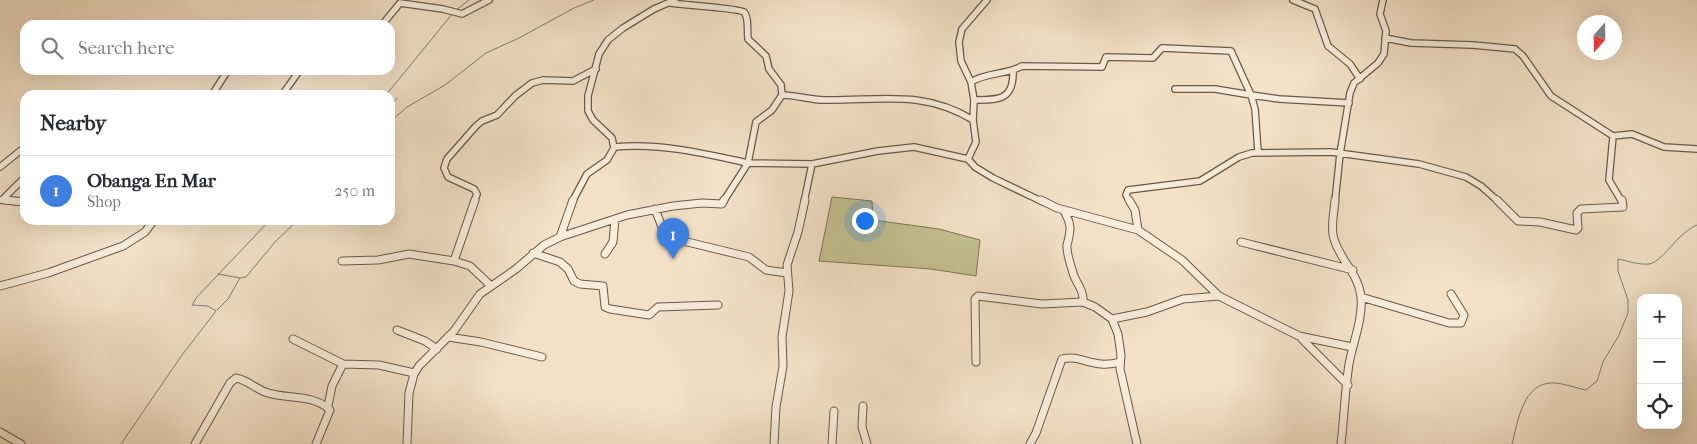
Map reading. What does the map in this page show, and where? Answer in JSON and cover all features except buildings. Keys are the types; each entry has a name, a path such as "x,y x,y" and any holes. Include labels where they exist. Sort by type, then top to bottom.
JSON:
{"street":[{"path":"386,20 400,3 443,9 462,14 489,0"},
{"path":"968,159 976,142 973,120 974,100 971,82 961,61 959,42 962,29 987,0"},
{"path":"1293,0 1315,9 1328,46 1350,64 1360,79"},
{"path":"1341,444 1352,347 1359,321 1361,297 1360,286 1353,270 1340,254 1334,240 1333,229 1340,154 1351,89 1378,63 1384,54 1385,28 1380,14 1383,0"},
{"path":"406,444 406,420 414,373 458,326 475,299 490,285 516,269 544,245 560,237 615,219 655,209 702,203 722,204 748,163 756,122 772,110 782,95 779,81 769,69 766,56 748,39 746,15 743,11 737,8 696,7 673,2 655,8 616,32 600,51 588,94 587,109 592,121 610,136 614,147"},
{"path":"1385,38 1411,43 1465,44 1515,49 1523,56 1551,96 1613,136 1632,134 1664,147 1697,149"},
{"path":"971,82 984,75 1013,71 1022,66 1102,67 1106,57 1153,58 1162,48 1232,51 1255,108 1255,133 1258,152"},
{"path":"454,261 477,194 474,189 448,177 444,168 447,159 480,123 497,115 515,96 532,83 543,80 573,81 596,69"},
{"path":"974,100 991,100 1008,94 1012,90 1013,71"},
{"path":"215,90 225,75"},
{"path":"286,90 298,75"},
{"path":"1175,89 1215,89 1279,99 1349,103"},
{"path":"782,95 821,100 918,100 953,108 973,120"},
{"path":"1138,230 1135,210 1126,195 1128,190 1200,181 1239,157 1258,152 1312,151 1419,164 1453,173 1481,186 1505,206 1518,221 1534,221 1576,230 1578,228 1577,213 1581,208 1623,207 1622,200 1610,184 1608,177 1614,144 1613,136"},
{"path":"614,147 636,145 682,148 748,163 812,164 878,151 914,147 968,159 976,167 993,178 1064,210 1138,230 1182,260 1219,296 1299,336 1314,348 1348,385"},
{"path":"560,237 580,183 589,172 604,162 614,147"},
{"path":"0,167 20,151"},
{"path":"774,444 776,407 783,366 782,337 789,291 788,260 798,232 812,164"},
{"path":"1,200 20,182"},
{"path":"1,200 20,202"},
{"path":"655,209 664,232 671,238 749,257 766,270 787,273"},
{"path":"1064,210 1072,234 1072,240 1068,246 1072,274 1084,293 1083,302"},
{"path":"605,254 613,242 615,219"},
{"path":"0,286 48,273 123,246 145,232 150,225"},
{"path":"1241,242 1353,270"},
{"path":"533,253 560,262 568,269 574,281 580,284 603,286 604,303 610,308 648,315 658,307 718,305"},
{"path":"342,261 378,260 409,254 454,261 473,268 490,285"},
{"path":"1361,297 1449,323 1461,323 1464,315 1451,294"},
{"path":"976,362 976,299 978,296 1042,304 1083,302 1095,307 1112,319 1119,340 1120,362 1137,444"},
{"path":"1112,319 1147,312 1183,299 1219,296"},
{"path":"397,330 425,341 437,349"},
{"path":"1299,336 1352,347"},
{"path":"448,337 481,342 542,357"},
{"path":"293,339 342,364 379,365 414,373"},
{"path":"1030,444 1036,433 1062,359 1068,357 1100,367 1120,362"},
{"path":"316,444 330,410 328,406 332,386 342,364"},
{"path":"195,444 230,383 236,378 242,379 252,387 267,393 301,398 328,406"},
{"path":"862,406 862,428 867,444"},
{"path":"832,444 834,411"},
{"path":"0,432 21,444"}],"shaded area":[{"path":"832,197 872,201 873,220 939,229 980,240 976,276 931,269 819,261"}],"waterway":[{"path":"456,10 469,0"},
{"path":"395,118 407,107 445,85 486,53 519,38 574,8 594,0"},
{"path":"390,90 453,13"},
{"path":"219,274 265,225"},
{"path":"240,278 246,277 275,242 293,225"},
{"path":"1512,444 1524,404 1536,388 1544,384 1555,383 1586,390 1597,381 1603,362 1619,335 1628,313 1628,300 1618,271 1618,259 1641,264 1655,262 1683,234 1697,225"},
{"path":"121,444 182,355 216,311 208,306 192,305 196,298 219,274"},
{"path":"219,274 240,278"},
{"path":"217,310 228,299 240,278"}],"place":[{"name":"Obanga En Mar","path":"673,259"}]}
